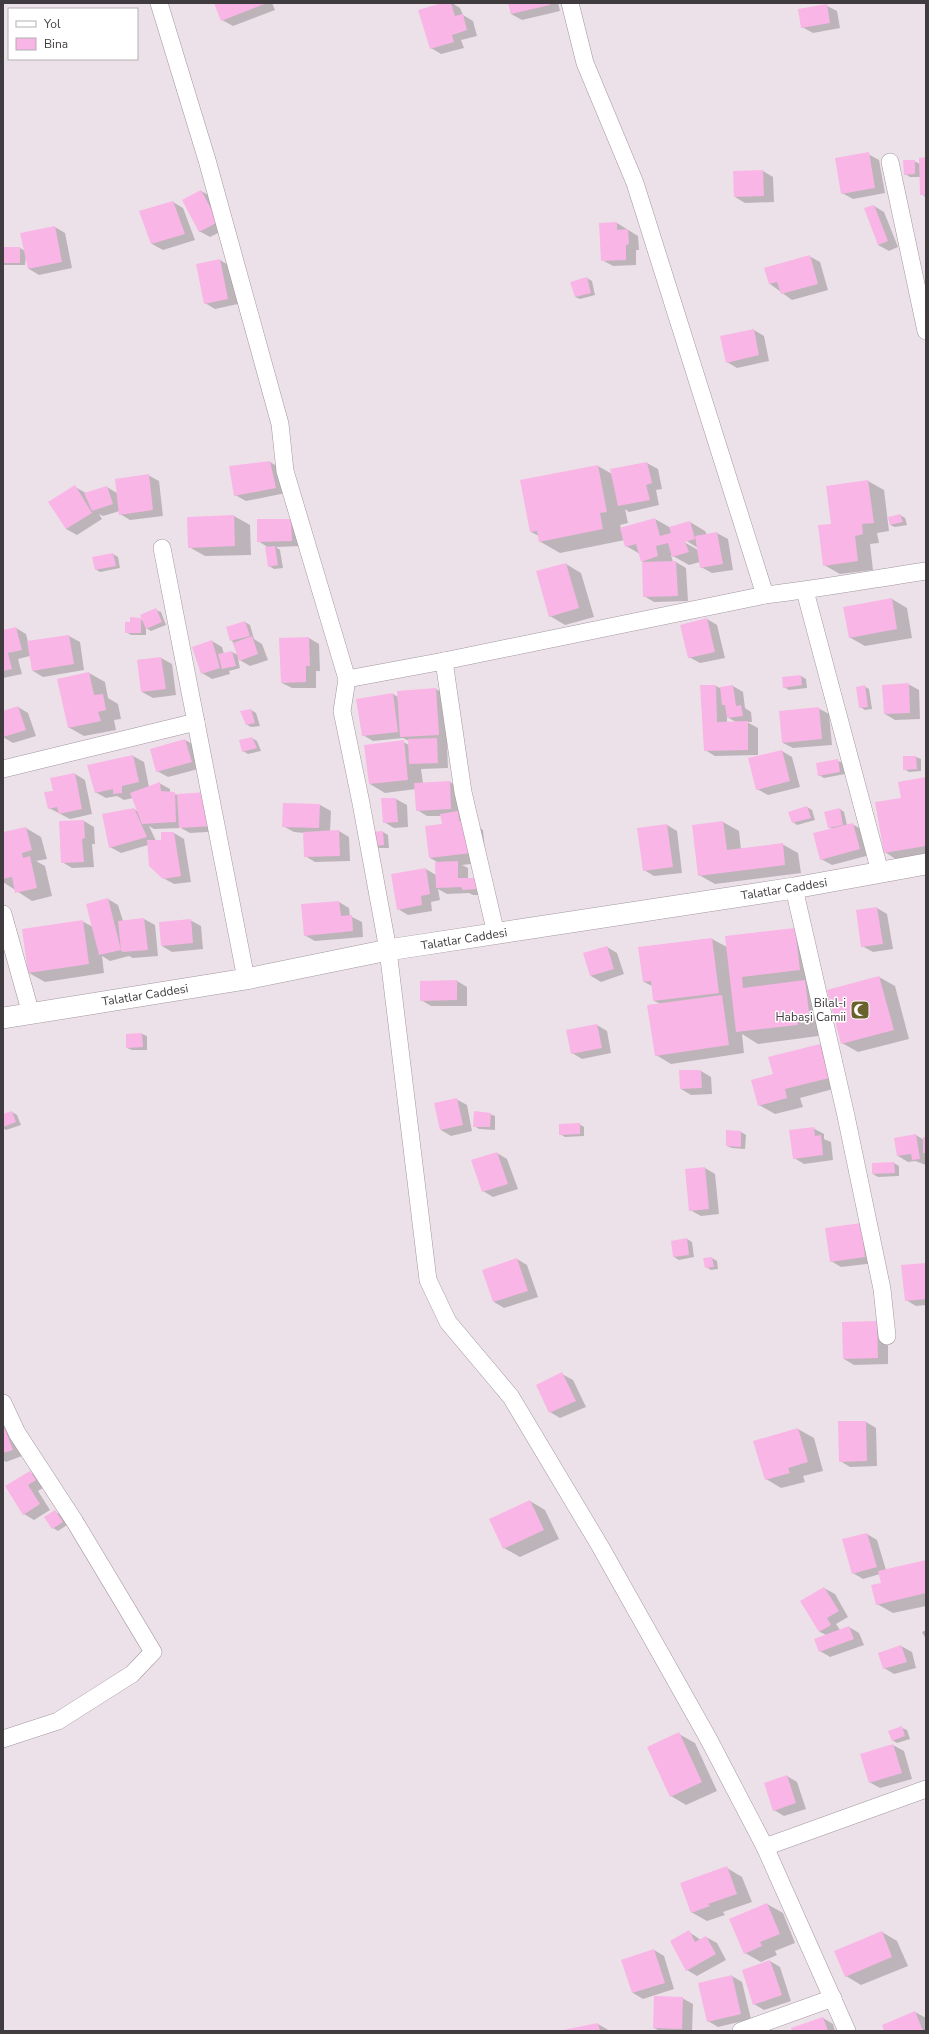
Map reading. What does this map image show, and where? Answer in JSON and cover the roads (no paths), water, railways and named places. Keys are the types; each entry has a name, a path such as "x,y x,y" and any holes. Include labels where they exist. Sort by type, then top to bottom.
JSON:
{"street":[{"path":"159,3 207,160 280,424 285,472 346,679 342,711 361,803 388,950 428,1280 448,1322 511,1397 600,1546 708,1738 765,1847 847,2031"},
{"path":"570,3 585,63 635,182 765,595"},
{"path":"890,162 926,331"},
{"path":"162,548 246,979"},
{"path":"346,679 444,661 765,595 805,591 823,586 926,571"},
{"path":"805,591 880,872"},
{"path":"444,661 463,792 496,934"},
{"path":"3,769 196,722"},
{"name":"Talatlar Caddesi","path":"3,1018 246,979 388,950 794,888 926,864"},
{"path":"794,888 846,1116 882,1289 886,1336"},
{"path":"3,914 31,1014"},
{"path":"3,1403 17,1433 74,1522 153,1652 132,1674 58,1720 3,1739"},
{"path":"765,1847 926,1789"},
{"path":"741,2031 833,1998"}],"place":[{"name":"Bilal-i Habaşi Camii","path":"860,1010"}]}
